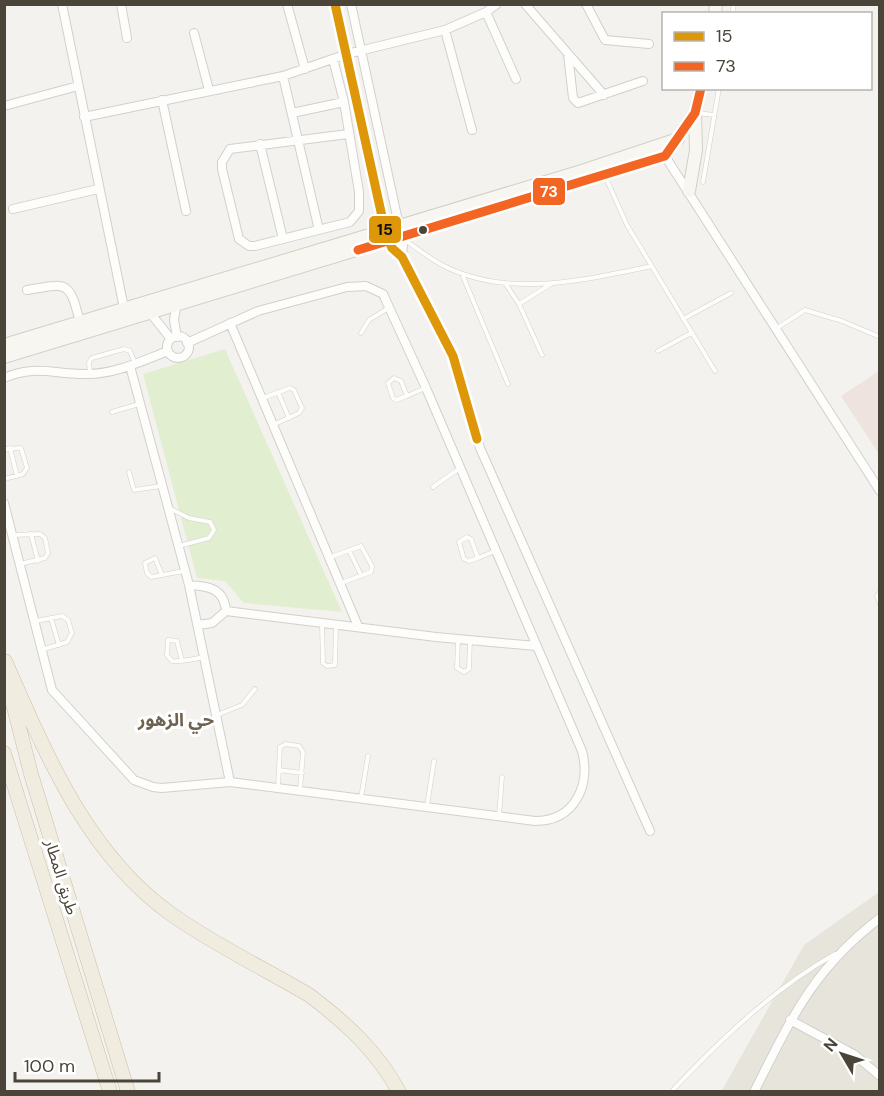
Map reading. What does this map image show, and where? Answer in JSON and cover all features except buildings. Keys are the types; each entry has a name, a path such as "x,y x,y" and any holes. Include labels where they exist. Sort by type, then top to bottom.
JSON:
{"highway":[{"name":"طريق المطار","path":"5,661 9,689 31,774 128,1092"},
{"path":"5,661 52,767 99,843 123,870 170,913 225,948 299,989 331,1011 370,1049 399,1092"},
{"name":"طريق المطار","path":"4,753 110,1092"}],"main road":[{"path":"689,191 696,150 695,113 701,90"},
{"path":"4,357 19,347 80,322 125,315 151,314 393,233 604,176 661,151 678,139 695,113"},
{"path":"4,345 19,347 661,151"}],"street":[{"path":"62,4 125,315"},
{"path":"121,4 127,38"},
{"path":"287,4 305,69"},
{"path":"335,4 393,233"},
{"path":"351,4 362,51 395,251 402,256 449,346 480,448 650,831"},
{"path":"84,117 283,76 347,54 445,30 486,12 497,4"},
{"path":"525,4 604,95"},
{"path":"586,4 605,40 649,44"},
{"path":"486,12 516,79"},
{"path":"445,30 472,130"},
{"path":"194,33 210,90"},
{"path":"568,54 574,101 581,103 643,81"},
{"path":"333,59 344,102 359,192 359,211 350,222 249,246 243,243 236,234 222,162 230,149 348,134"},
{"path":"283,76 319,230"},
{"path":"4,106 78,86"},
{"path":"162,100 186,211"},
{"path":"292,113 344,102"},
{"path":"260,144 283,239"},
{"path":"661,151 689,191 879,491"},
{"path":"12,209 98,189"},
{"path":"27,290 55,285 68,288 73,293 80,322"},
{"path":"4,503 48,682 57,698 134,780 143,785 162,788 230,782 535,821 558,816 574,805 585,780 582,751 426,388 382,294 375,289 356,285 272,306 188,343 174,338 151,314"},
{"path":"4,378 33,370 90,374 132,365 168,351 174,338 176,307"},
{"path":"230,323 358,626"},
{"path":"168,351 174,357 182,357 188,351 188,343"},
{"path":"132,365 140,404 189,585 230,782"},
{"path":"189,585 208,587 218,592 225,603 225,611"},
{"path":"198,625 212,622 225,611 536,646"},
{"path":"754,1092 790,1020 818,977 839,952 879,918"},
{"path":"790,1020 855,1055 879,1076"}],"lane":[{"path":"702,182 719,90"},
{"path":"695,113 714,115"},
{"path":"604,176 627,225 715,371"},
{"path":"393,233 441,265 462,273 505,282 552,284 652,266"},
{"path":"462,273 508,384"},
{"path":"505,282 519,304 542,355"},
{"path":"519,304 552,284"},
{"path":"683,319 731,293"},
{"path":"361,333 369,320 390,307"},
{"path":"776,328 805,310 842,321 879,337"},
{"path":"658,351 691,333"},
{"path":"90,374 89,362 92,358 124,349 130,351 132,365"},
{"path":"407,396 399,380 394,378 389,381 394,400 407,396 426,388"},
{"path":"262,399 292,388 302,405 299,413 273,425"},
{"path":"278,392 289,418"},
{"path":"112,412 140,404"},
{"path":"4,449 19,447 24,453 27,468 23,474 4,479"},
{"path":"10,448 17,476"},
{"path":"433,487 460,468"},
{"path":"129,472 134,490 162,486"},
{"path":"168,507 189,518 210,522 214,530 209,538 178,546"},
{"path":"31,534 38,561"},
{"path":"13,535 40,534 46,541 48,554 45,558 19,564"},
{"path":"478,558 470,538 459,541 464,559 469,561 478,558 495,551"},
{"path":"329,558 361,546 365,549 373,568 371,572 340,584"},
{"path":"349,550 361,576"},
{"path":"162,575 157,558 145,561 149,576 162,575 185,571"},
{"path":"879,592 877,596 879,604"},
{"path":"33,622 62,616 69,624 70,640 40,650"},
{"path":"51,618 59,645"},
{"path":"322,621 322,661 327,666 335,665 336,623"},
{"path":"458,639 457,668 459,672 469,669 470,640"},
{"path":"183,661 177,641 168,640 166,646 168,657 175,662 183,661 205,657"},
{"path":"217,715 243,705 255,689"},
{"path":"278,788 280,747 285,744 302,749 300,791"},
{"path":"361,799 368,756"},
{"path":"427,807 434,761"},
{"path":"279,770 302,773"},
{"path":"499,817 502,777"},
{"path":"671,1092 736,1025 812,967 839,952"}],"shaded area":[{"path":"879,371 879,454 841,396"},
{"path":"879,892 879,1091 721,1092 804,945"}],"green space":[{"path":"225,349 342,612 244,603 225,581 197,578 143,374"}],"transit line":[{"name":"15","path":"335,4 385,230 392,248 402,257 453,356 477,439"},
{"name":"73","path":"358,250 665,156 695,113 701,90"}],"district":[{"name":"حي الزهور","path":"176,720"}]}
